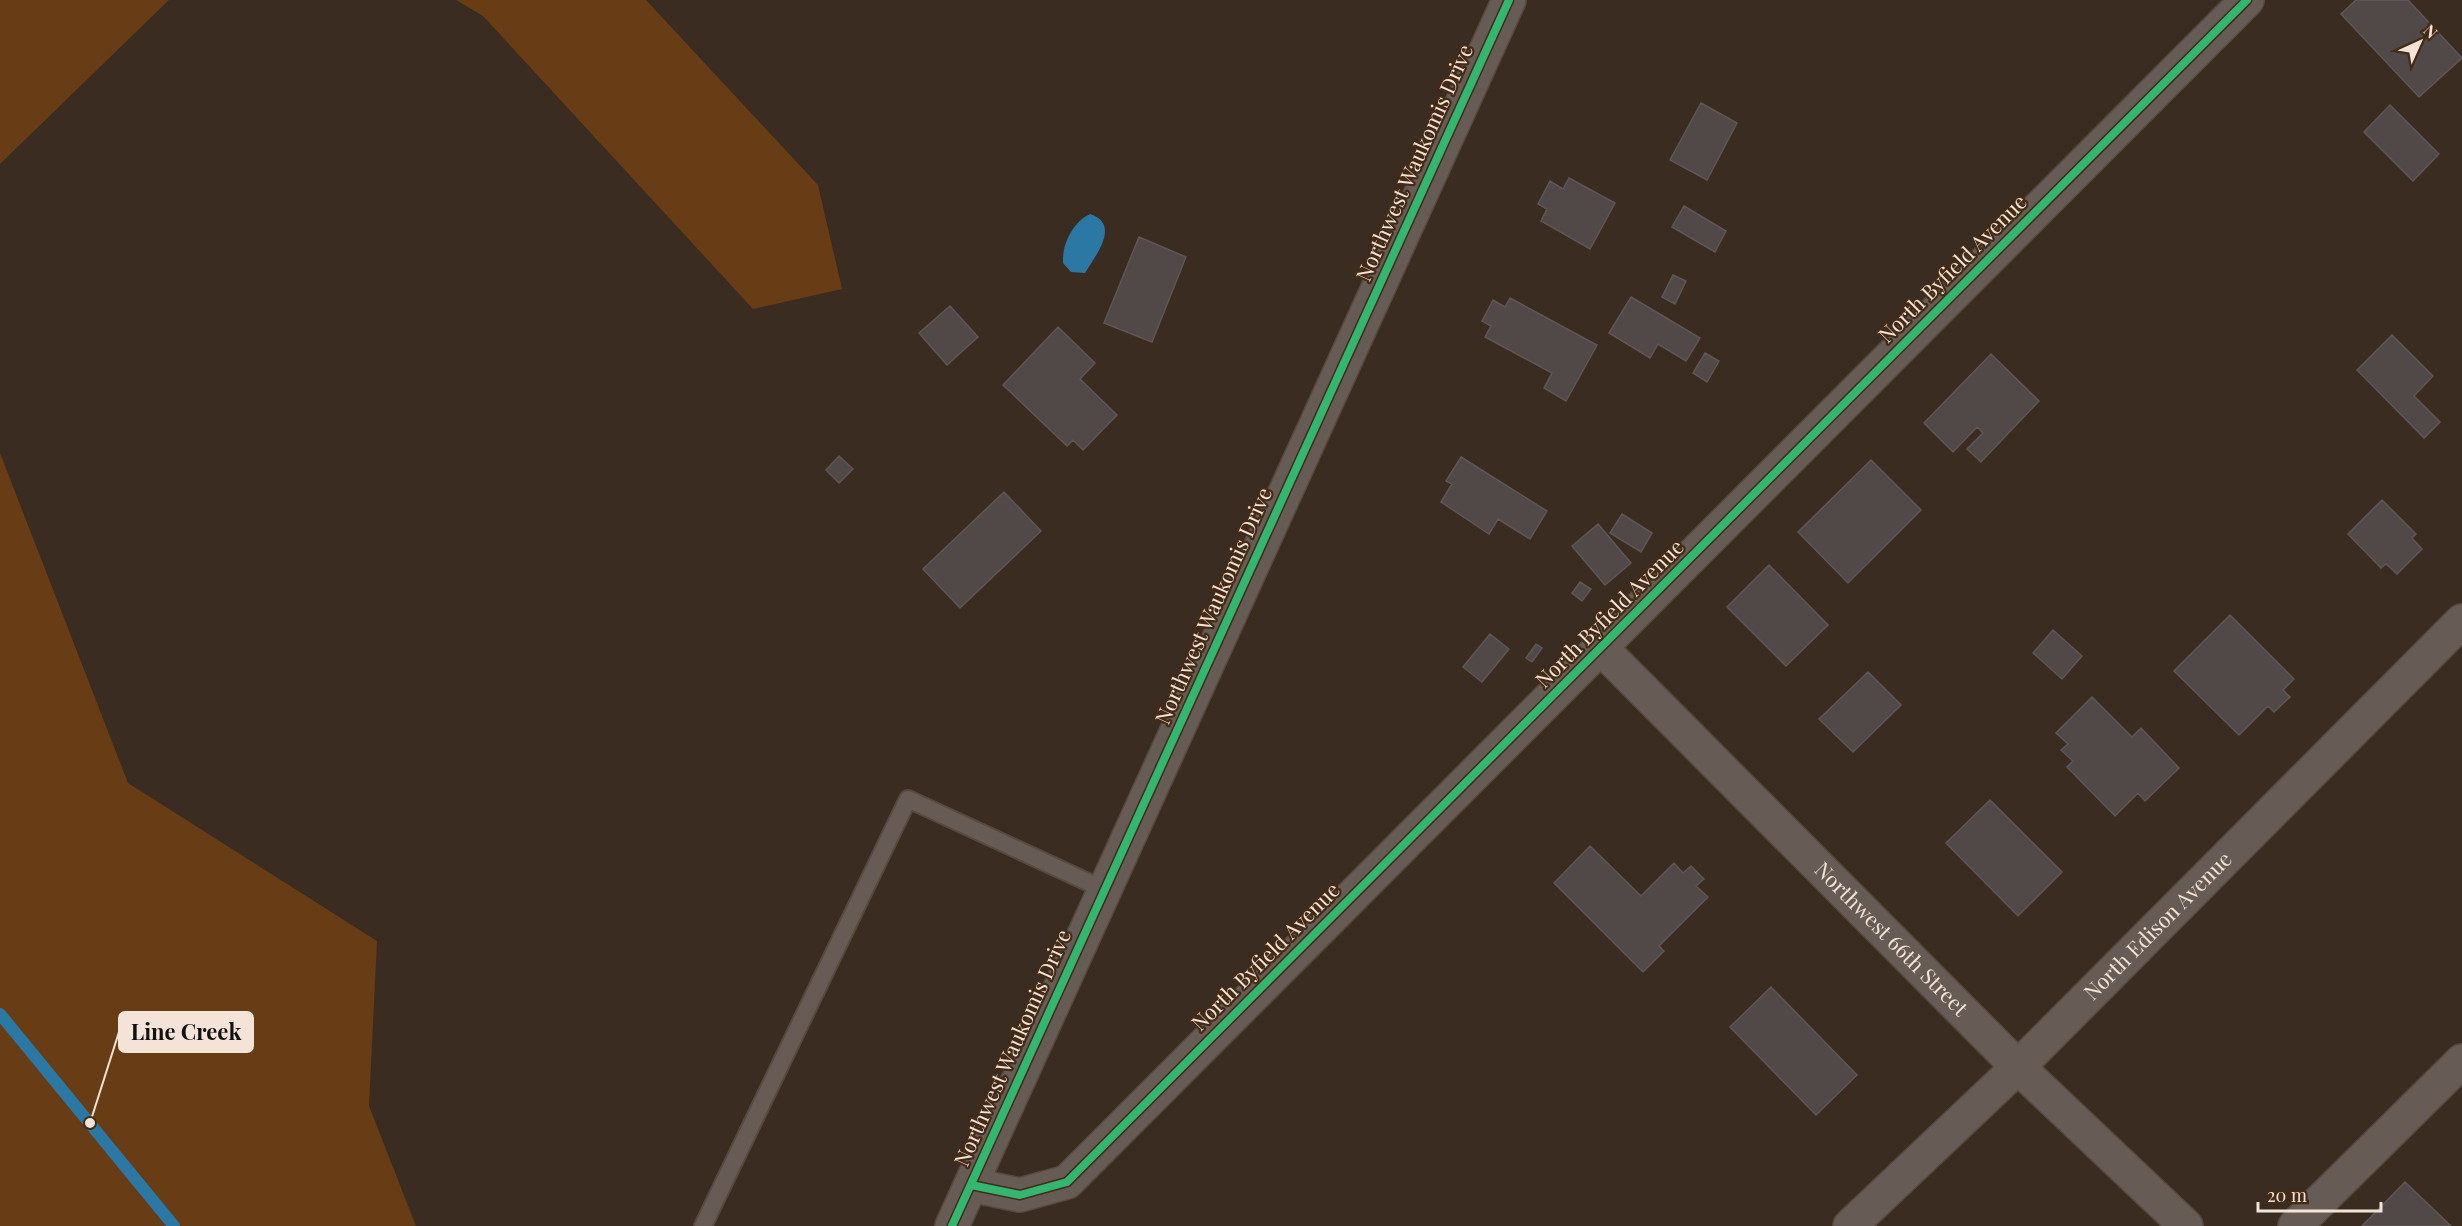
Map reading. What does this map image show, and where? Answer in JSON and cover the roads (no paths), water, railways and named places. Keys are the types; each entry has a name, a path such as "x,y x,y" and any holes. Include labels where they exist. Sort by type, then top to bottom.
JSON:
{"street":[{"name":"Northwest Waukomis Drive","path":"952,1226 1509,0"},
{"name":"North Byfield Avenue","path":"971,1185 1020,1195 1067,1182 2247,0"},
{"name":"North Edison Avenue","path":"1850,1226 2018,1067 2462,621"},
{"name":"Northwest 66th Street","path":"1601,648 2018,1067 2186,1226"},
{"path":"2295,1226 2462,1061"}],"lane":[{"path":"703,1226 908,800 1105,890"}],"water":[{"path":"1090,214 1104,225 1103,240 1085,273 1071,272 1063,263 1064,248 1078,222"}],"waterway":[{"path":"0,1014 174,1226"}],"place":[{"name":"Line Creek","path":"90,1123"}]}
